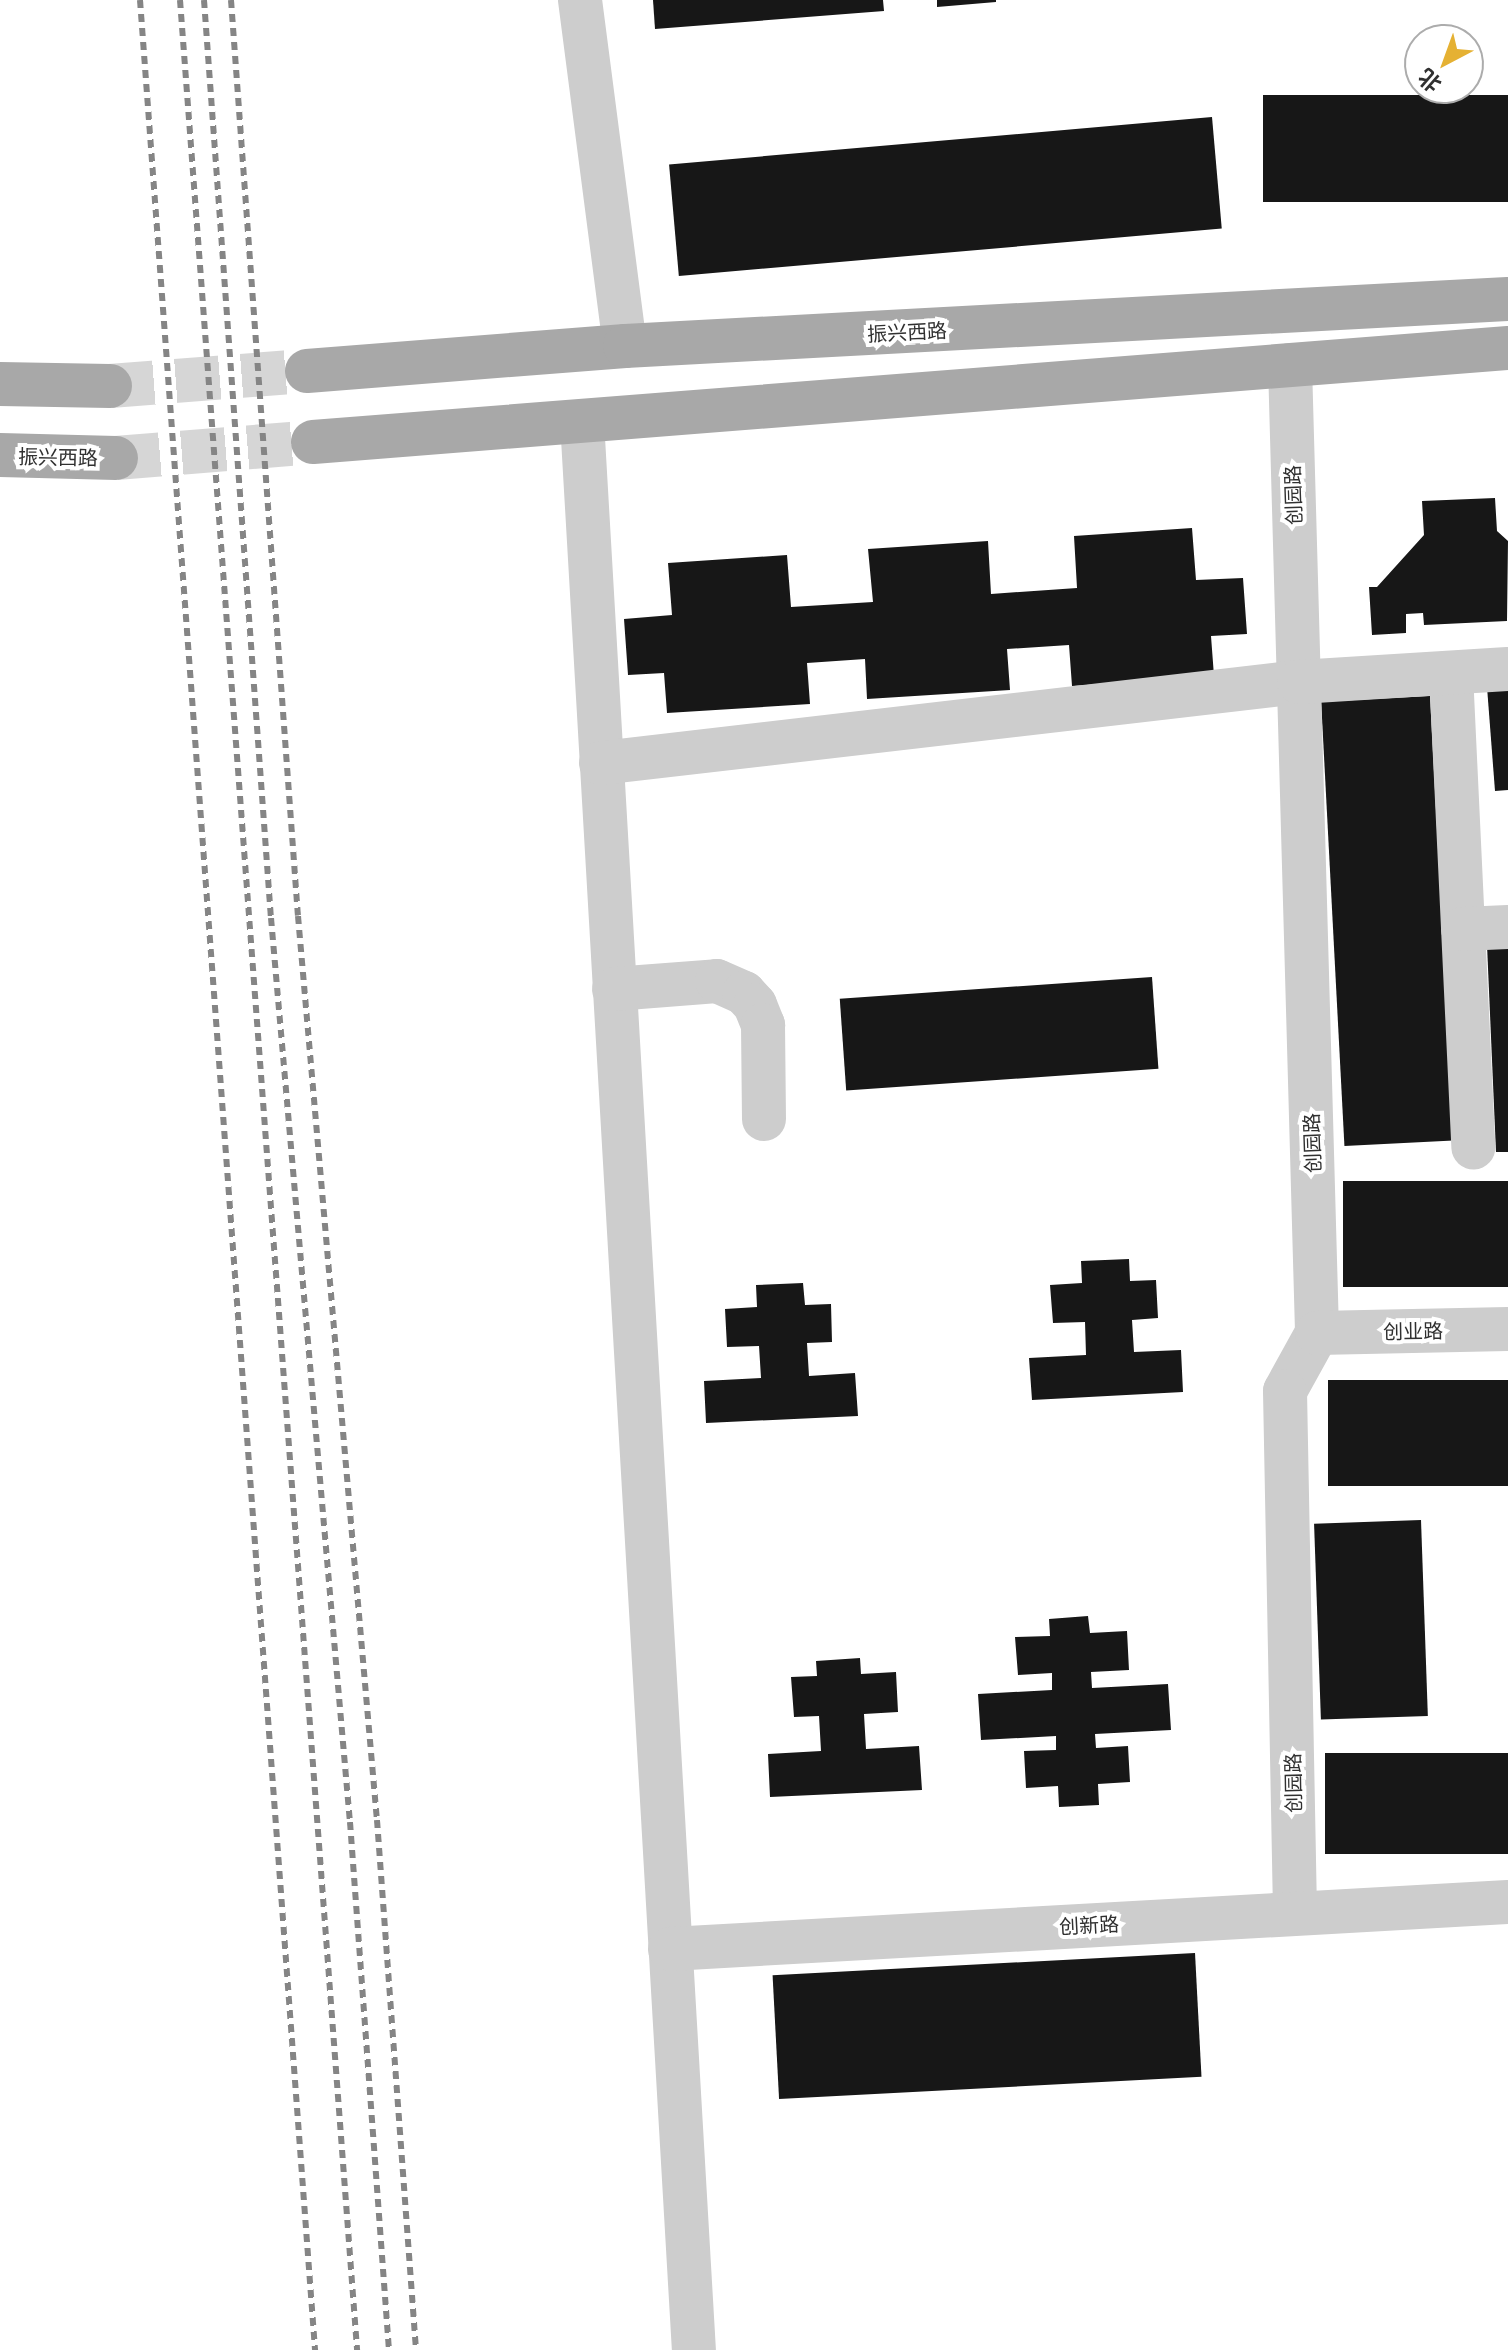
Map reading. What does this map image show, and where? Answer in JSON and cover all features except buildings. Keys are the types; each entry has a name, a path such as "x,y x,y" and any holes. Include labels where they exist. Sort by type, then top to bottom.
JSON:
{"main road":[{"name":"振兴西路","path":"307,371 625,346 1508,299"},
{"path":"313,442 1508,348"},
{"path":"0,384 110,386"},
{"name":"振兴西路","path":"0,455 116,458"}],"street":[{"path":"580,0 625,346"},
{"name":"创园路","path":"1290,365 1317,1333 1285,1391 1295,1913"},
{"path":"582,421 694,2350"},
{"path":"601,763 1299,682 1508,669"},
{"path":"1451,673 1473,1147"},
{"path":"1463,929 1508,927"},
{"path":"614,989 717,981 744,993 755,1005 763,1025 764,1119"},
{"name":"创业路","path":"1317,1333 1508,1329"},
{"name":"创新路","path":"670,1949 1508,1902"}],"tunnel":[{"path":"110,386 307,371"},
{"path":"116,458 313,442"}],"railway":[{"path":"140,0 315,2350"},
{"path":"180,0 357,2350"},
{"path":"204,0 271,918 350,1822 389,2350"},
{"path":"231,0 298,916 377,1820 416,2350"}]}
